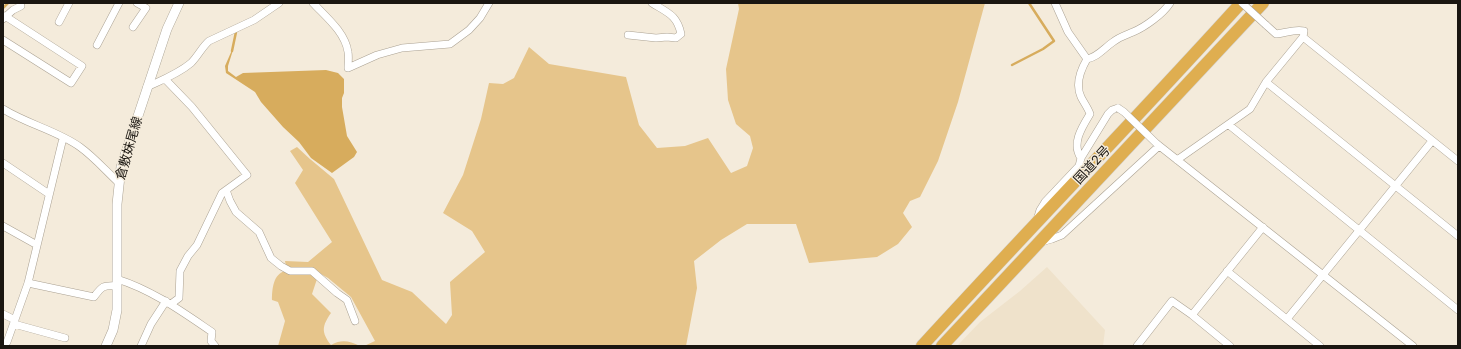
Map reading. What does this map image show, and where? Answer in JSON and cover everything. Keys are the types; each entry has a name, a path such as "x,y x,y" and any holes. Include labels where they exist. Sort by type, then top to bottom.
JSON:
{"highway":[{"name":"国道2号","path":"922,346 1241,3"},
{"name":"国道2号","path":"942,346 1263,3"}],"main road":[{"name":"倉敷妹尾線","path":"106,346 113,330 117,310 118,183 125,155 147,87 167,29 179,3"}],"street":[{"path":"3,40 71,83 82,66 4,18 21,6 20,3"},
{"path":"59,22 69,3"},
{"path":"97,45 119,3"},
{"path":"133,27 146,8 137,3"},
{"path":"313,3 340,32 346,43 349,54 348,68 377,55 402,48 450,44 473,26 489,3"},
{"path":"628,34 656,38 679,37 681,34 679,24 676,20 652,3"},
{"path":"1055,3 1068,32 1087,58"},
{"path":"1087,58 1094,57 1113,42 1134,32 1167,9 1170,3"},
{"path":"1177,160 1250,109 1266,82 1303,37 1304,31 1292,30 1276,34 1241,3"},
{"path":"147,87 185,68 193,61 209,41 254,20 275,4"},
{"path":"1303,37 1458,161"},
{"path":"1082,158 1078,153 1076,142 1090,114 1081,98 1078,85 1083,66 1087,58"},
{"path":"141,346 151,324 169,302 179,298 180,271 188,256 197,246 222,193 247,175 192,107 165,79"},
{"path":"1266,82 1458,236"},
{"path":"1037,222 1040,210 1079,166 1082,158 1108,114 1112,110 1118,108 1158,145 1323,274 1412,346"},
{"path":"3,109 16,117 81,147 118,183"},
{"path":"1229,125 1458,310"},
{"path":"3,346 7,342 28,283 63,138"},
{"path":"1288,319 1432,141"},
{"path":"1040,242 1062,235 1158,145"},
{"path":"3,163 49,194"},
{"path":"226,190 236,212 259,232 271,258 290,271 312,271 347,300 355,321"},
{"path":"3,226 37,245"},
{"path":"1192,315 1263,227"},
{"path":"1227,271 1320,346"},
{"path":"28,283 94,297 101,287 117,283 133,284 169,302 212,332 211,340 215,346"},
{"path":"1137,346 1172,300 1230,346"},
{"path":"3,314 14,322 65,338"}],"shaded area":[{"path":"738,3 985,3 958,102 938,161 920,197 910,201 903,213 912,227 898,244 877,257 809,263 796,224 747,224 721,240 694,261 697,288 686,346 364,346 375,341 351,297 328,278 312,269 298,269 286,266 285,261 308,262 332,242 295,183 303,170 290,151 297,147 334,179 382,280 412,292 446,324 452,315 450,282 485,252 472,231 443,213 463,175 481,119 489,83 503,84 514,78 529,47 549,64 626,77 639,125 657,148 685,146 708,138 731,173 747,166 753,148 750,136 736,124 728,100 726,69 739,9"},
{"path":"232,50 228,71 236,77 243,73 326,70 338,73 344,79 342,107 347,136 357,152 354,157 332,173 311,158 299,142 283,127 261,102 255,92 226,73 225,66"},
{"path":"1047,267 1105,330 1103,346 957,346 980,322 1020,291"},
{"path":"285,271 312,274 317,279 312,294 331,313 324,325 324,333 331,345 346,341 360,346 278,346 285,321 278,302 272,300 272,292 278,275"}],"waterway":[{"path":"3,8 8,3"},
{"path":"1012,65 1043,49 1054,41 1029,3"},
{"path":"232,51 236,32"}]}
